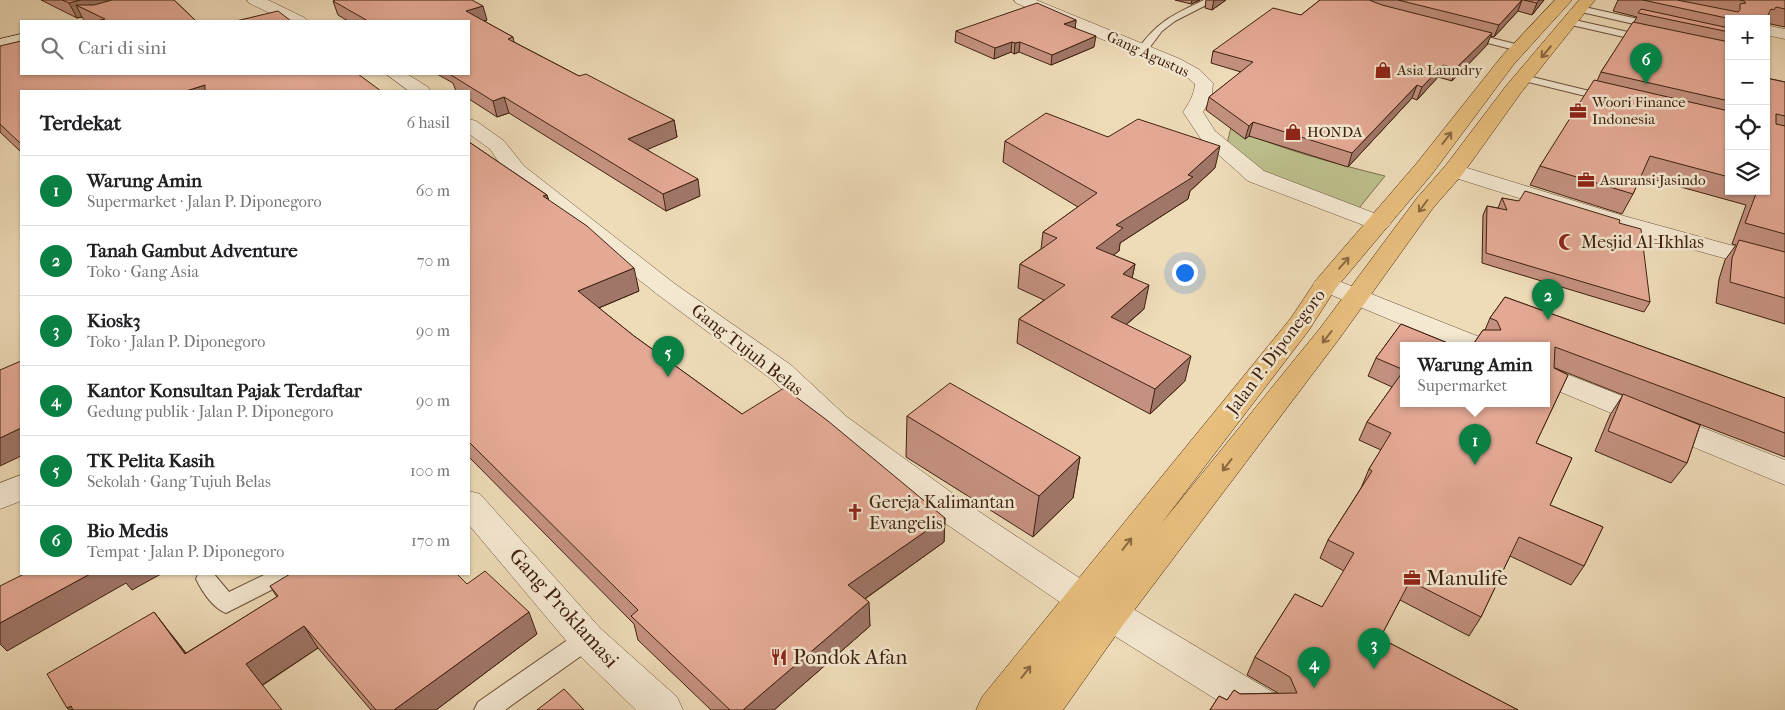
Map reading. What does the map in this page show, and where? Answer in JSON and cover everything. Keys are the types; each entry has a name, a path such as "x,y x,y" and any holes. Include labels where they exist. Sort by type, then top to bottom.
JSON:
{"main road":[{"name":"Jalan P. Diponegoro","path":"1040,710 1097,607 1300,324 1326,284 1379,223 1519,48 1575,8"},
{"name":"Jalan P. Diponegoro","path":"996,710 1097,607 1357,297 1425,203 1454,170 1575,8"}],"street":[{"path":"255,0 297,20"},
{"name":"Gang Agustus","path":"1022,0 1142,49 1194,74 1204,83 1202,97 1192,112 1208,134 1228,154 1256,176 1379,223"},
{"path":"1770,31 1785,34"},
{"path":"0,44 20,38"},
{"path":"397,75 419,90"},
{"name":"Gang Tujuh Belas","path":"470,126 497,146 516,171 666,289 781,372 836,424 951,510 1097,607 1267,710"},
{"path":"1454,170 1616,221 1785,268"},
{"path":"1326,284 1467,342"},
{"path":"1550,377 1785,473"},
{"path":"0,497 20,487"},
{"name":"Gang Proklamasi","path":"470,504 586,639 663,710"}],"lane":[{"path":"1142,49 1159,29 1172,19 1211,0"},
{"path":"1575,8 1665,28"},
{"path":"1575,8 1655,41"},
{"path":"1456,32 1519,48"},
{"path":"1524,78 1614,100"},
{"path":"206,580 226,604 282,575"},
{"path":"486,710 586,639"}],"green space":[{"path":"1231,127 1287,149 1385,176 1359,208 1252,167 1227,144"}],"building":[{"path":"62,0 80,0 69,3"},
{"path":"112,0 174,0 195,20 100,20 105,19 76,5 94,5"},
{"path":"472,0 483,6 466,11 513,37 508,39 579,76 586,74 674,120 628,139 698,179 663,194 504,97 493,101 451,75 470,75 470,20 366,20 333,1"},
{"path":"1320,0 1369,0 1492,33 1456,68 1443,65 1422,87 1417,85 1352,153 1253,122 1249,126 1209,97 1253,62 1213,51 1273,8 1301,15"},
{"path":"1398,0 1522,0 1499,25"},
{"path":"1524,0 1539,0 1537,3"},
{"path":"1643,0 1677,0 1738,12 1740,4 1746,3 1740,0 1785,0 1785,9 1776,7 1774,10 1771,9 1768,15 1725,15 1725,18"},
{"path":"1037,3 1076,20 1064,24 1096,36 1052,55 1020,42 1012,42 995,48 956,31"},
{"path":"1641,9 1725,27 1725,31 1638,13"},
{"path":"278,11 290,20 240,20"},
{"path":"1633,22 1725,41 1725,100 1601,72"},
{"path":"20,41 20,75 359,75 380,90 205,90 205,85 189,90 20,90 20,143 0,124 0,46"},
{"path":"1770,79 1785,82 1785,116 1776,114 1776,124 1785,126 1785,234 1745,223 1756,195 1770,195"},
{"path":"1594,80 1725,110 1725,176 1650,156 1633,194 1540,166"},
{"path":"1046,113 1108,137 1138,119 1220,146 1188,175 1193,177 1116,225 1123,228 1096,248 1135,264 1123,274 1149,285 1111,317 1191,356 1155,389 1019,319 1065,285 1020,264 1057,238 1043,232 1097,193 1005,141"},
{"path":"470,143 547,195 543,196 587,226 634,268 578,291 634,336 742,414 784,388 828,421 945,518 848,585 869,602 743,710 730,710 631,616 638,610 470,443"},
{"path":"1525,191 1620,220 1619,223 1641,229 1650,302 1486,253 1487,206 1507,210 1502,198 1519,201"},
{"path":"1739,240 1785,252 1785,298 1730,282 1732,258"},
{"path":"1505,297 1785,398 1785,433 1555,347 1554,368 1568,375 1536,443 1572,458 1550,505 1603,527 1584,566 1519,537 1481,617 1410,581 1380,638 1518,710 1210,710 1219,696 1227,700 1234,690 1240,694 1297,693 1290,677 1255,657 1295,594 1322,607 1354,553 1328,540 1372,471 1369,469 1391,433 1367,422 1400,376 1400,407 1550,407 1550,342 1475,342 1483,330 1501,330 1497,321 1490,318"},
{"path":"1401,324 1445,342 1400,342 1400,368 1376,358"},
{"path":"20,361 20,428 0,438 0,370"},
{"path":"950,383 1080,457 1039,496 907,416"},
{"path":"1623,394 1700,425 1687,463 1608,431"},
{"path":"485,571 529,612 394,710 376,710 304,626 246,664 282,710 73,710 71,706 67,708 47,674 154,612 185,654 278,596 270,586 288,575 458,575 467,584"},
{"path":"22,575 88,575 0,623 0,586"},
{"path":"564,689 584,710 537,710"}],"place":[{"name":"Asia Laundry","path":"1383,70"},
{"name":"Bio Medis","path":"1646,84"},
{"name":"Woori Finance Indonesia","path":"1578,111"},
{"name":"HONDA","path":"1293,132"},
{"name":"Asuransi Jasindo","path":"1586,180"},
{"name":"Mesjid Al-Ikhlas","path":"1567,242"},
{"name":"Tanah Gambut Adventure","path":"1548,320"},
{"name":"TK Pelita Kasih","path":"668,377"},
{"name":"Warung Amin","path":"1475,465"},
{"name":"Gereja Kalimantan Evangelis","path":"855,512"},
{"name":"Manulife","path":"1412,578"},
{"name":"Pondok Afan","path":"779,657"},
{"name":"Kiosk3","path":"1374,669"},
{"name":"Kantor Konsultan Pajak Terdaftar","path":"1314,688"}]}
